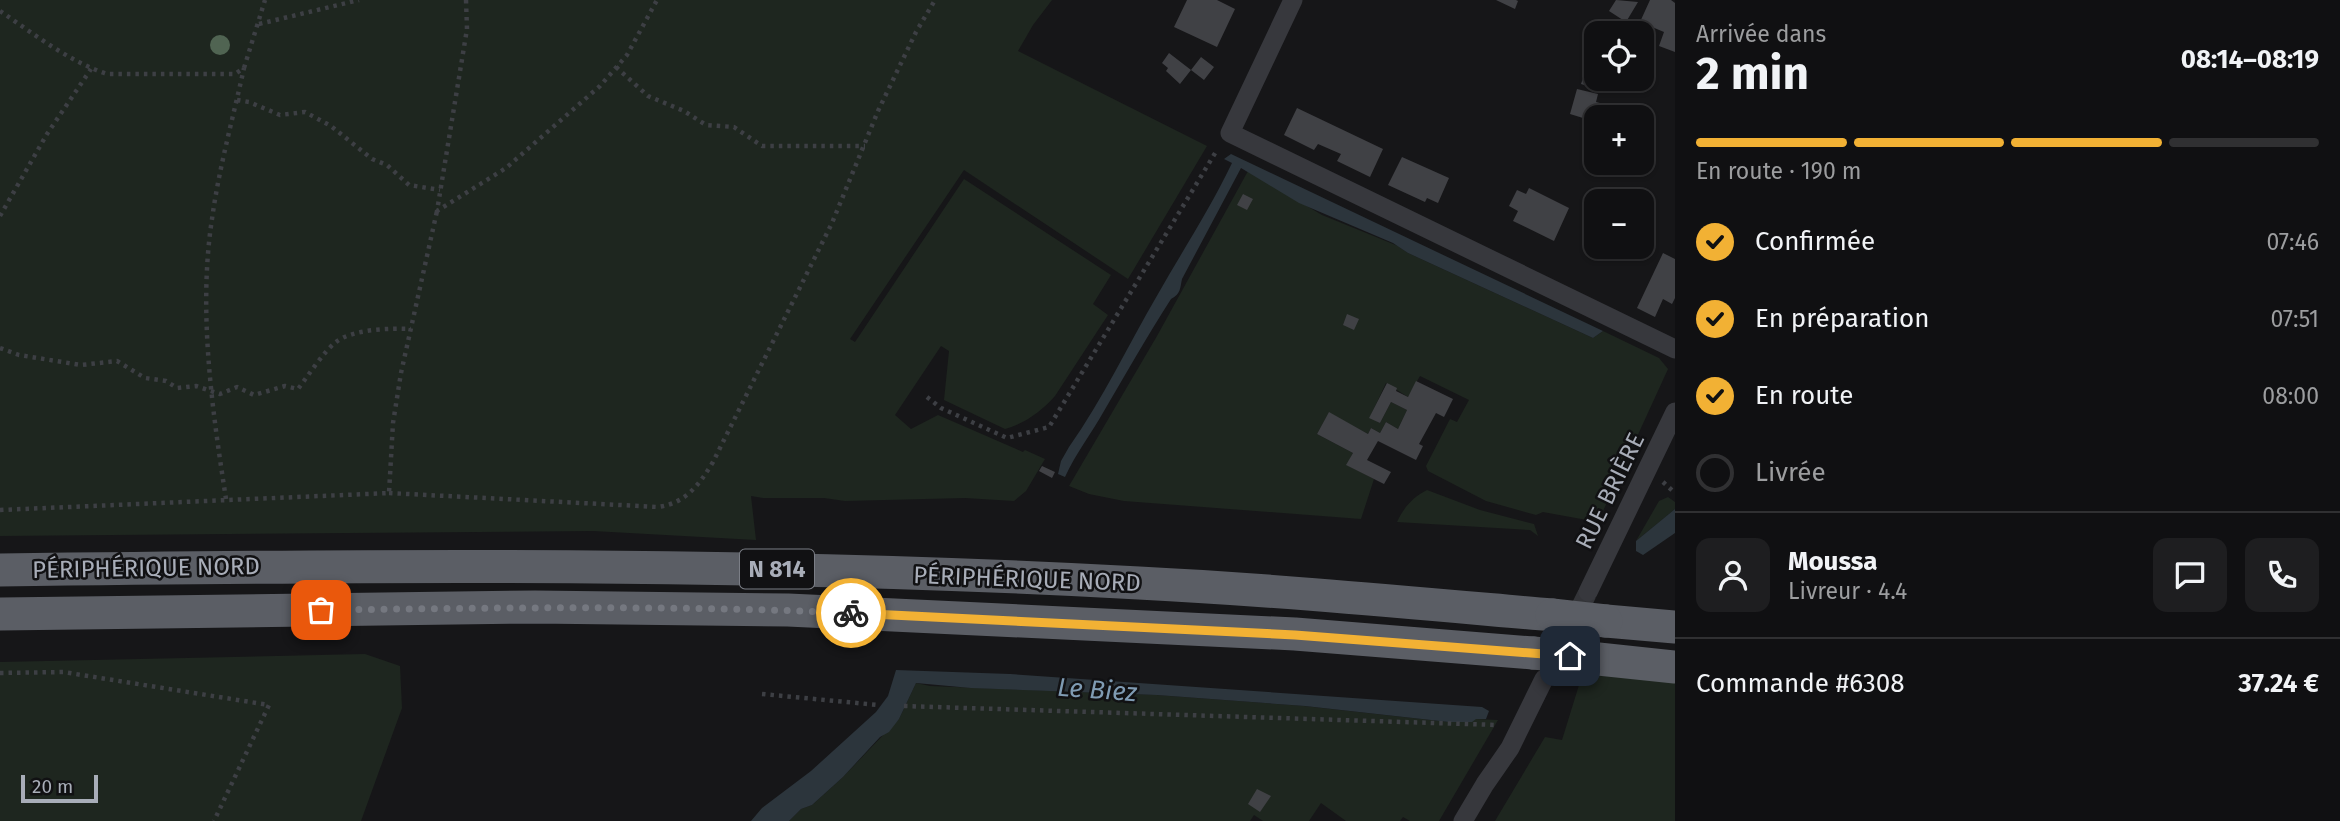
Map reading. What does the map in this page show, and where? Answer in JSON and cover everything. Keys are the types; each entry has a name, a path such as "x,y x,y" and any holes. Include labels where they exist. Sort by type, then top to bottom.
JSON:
{"highway":[{"name":"PÉRIPHÉRIQUE NORD","path":"0,570 297,566 556,566 790,570 1149,583 1298,592 1675,627"},
{"name":"PÉRIPHÉRIQUE NORD","path":"0,614 535,607 788,610 1295,635 1539,666 1589,659 1675,667"}],"street":[{"path":"1293,0 1230,133 1675,349"},
{"name":"RUE BRIÈRE","path":"1588,592 1675,412"},
{"path":"1463,821 1523,726 1539,666"}],"path":[{"path":"226,499 210,392 208,277 211,220 244,68 265,0"},
{"path":"258,24 359,0"},
{"path":"388,493 393,423 437,211 467,29 466,0"},
{"path":"437,211 506,168 600,86 627,55 657,0"},
{"path":"0,510 388,493 658,507 674,505 701,481 713,462 832,223 895,74 935,0"},
{"path":"0,11 91,69 107,74 234,74 244,68"},
{"path":"616,67 648,96 684,111 706,125 734,127 762,146 865,146"},
{"path":"0,216 47,134 91,69"},
{"path":"237,100 280,115 305,112 331,126 372,159 387,164 409,185 440,190"},
{"path":"927,397 941,408 1007,438 1049,427 1212,158 1230,133"},
{"path":"0,348 19,355 81,365 117,362 145,378 166,381 177,388 195,386 220,394 237,387 254,395 285,386 298,389 337,341 363,332 411,329"},
{"path":"1659,480 1675,493"},
{"path":"0,673 62,672 269,705 214,821"},
{"path":"762,694 877,705"},
{"path":"904,706 1523,726"}],"shaded area":[{"path":"0,0 1052,0 1018,51 1207,146 1128,279 964,170 850,339 855,342 964,179 1111,275 1093,304 1108,315 1055,396 1032,416 1005,429 944,400 949,351 941,346 895,415 911,429 938,415 1045,459 1026,491 1014,501 965,498 845,501 751,496 756,540 593,531 0,536"},
{"path":"1248,171 1322,215 1398,246 1593,338 1603,331 1659,358 1668,369 1598,522 1543,512 1536,515 1486,501 1428,471 1426,466 1450,419 1457,422 1469,400 1420,376 1408,397 1386,383 1370,417 1380,423 1391,402 1407,410 1398,429 1386,422 1380,433 1371,428 1368,434 1329,413 1317,434 1353,453 1347,465 1374,479 1361,519 1124,501 1089,494 1069,486 1157,336"},
{"path":"1427,490 1480,510 1534,524 1538,536 1530,530 1397,522 1409,503"},
{"path":"1668,497 1675,502 1675,509 1636,541 1659,501"},
{"path":"365,654 400,666 402,708 361,821 0,821 0,662"},
{"path":"1583,672 1675,681 1675,821 1495,821 1545,737 1562,740"},
{"path":"916,683 930,686 1157,695 1304,706 1449,722 1498,720 1439,821 1410,821 1403,817 1400,821 1346,821 1321,803 1309,821 1263,821 1254,815 1250,821 789,821 801,809 812,805 843,777 899,719"}],"water":[{"path":"1231,154 1603,331 1593,338 1408,253 1393,243 1299,203 1241,168 1182,279 1178,293 1171,299 1065,477 1058,474 1061,461 1215,197 1232,163 1224,159"},
{"path":"1675,509 1675,533 1643,555 1636,551 1636,541"},
{"name":"Le Biez","path":"896,670 1010,674 1482,707 1489,711 1486,719 1449,722 1305,706 1157,695 971,688 916,683 899,719 889,732 880,737 843,777 812,805 801,809 789,821 751,821 762,808 811,771 876,712 888,696"}],"building":[{"path":"1187,0 1217,0 1235,9 1217,47 1174,27"},
{"path":"1496,0 1516,0 1518,1 1515,9"},
{"path":"1616,0 1638,2 1627,21 1609,11"},
{"path":"1650,0 1671,0 1675,3 1675,52 1659,46 1664,32 1654,28 1654,21 1640,21"},
{"path":"1169,53 1191,70 1180,84 1166,71 1168,68 1162,63"},
{"path":"1201,57 1214,67 1204,80 1191,70"},
{"path":"1577,89 1598,94 1596,102 1607,105 1584,105 1584,118 1570,114"},
{"path":"1297,108 1383,149 1370,177 1337,161 1341,154 1318,144 1314,150 1284,135"},
{"path":"1402,157 1449,178 1438,203 1427,198 1425,202 1388,185"},
{"path":"1529,188 1569,208 1554,241 1513,221 1518,211 1509,206 1517,190 1526,194"},
{"path":"1243,194 1253,199 1247,210 1237,205"},
{"path":"1663,253 1675,259 1675,298 1672,304 1663,299 1655,317 1637,308"},
{"path":"1347,314 1359,319 1354,330 1343,325"},
{"path":"1416,381 1453,399 1444,417 1436,413 1419,444 1423,446 1416,460 1378,441 1367,460 1391,472 1384,484 1346,465 1353,453 1317,434 1329,412 1368,434 1371,428 1380,433 1386,422 1398,429 1407,410 1391,402 1380,423 1369,418 1387,383 1408,397"},
{"path":"1042,466 1055,472 1052,478 1039,471"},
{"path":"1257,789 1271,796 1260,812 1248,804"}],"tunnel":[{"path":"1553,663 1588,592"}],"way so far":[{"path":"321,610 535,607 851,613"}],"route":[{"path":"851,613 1295,635 1570,656"}]}
